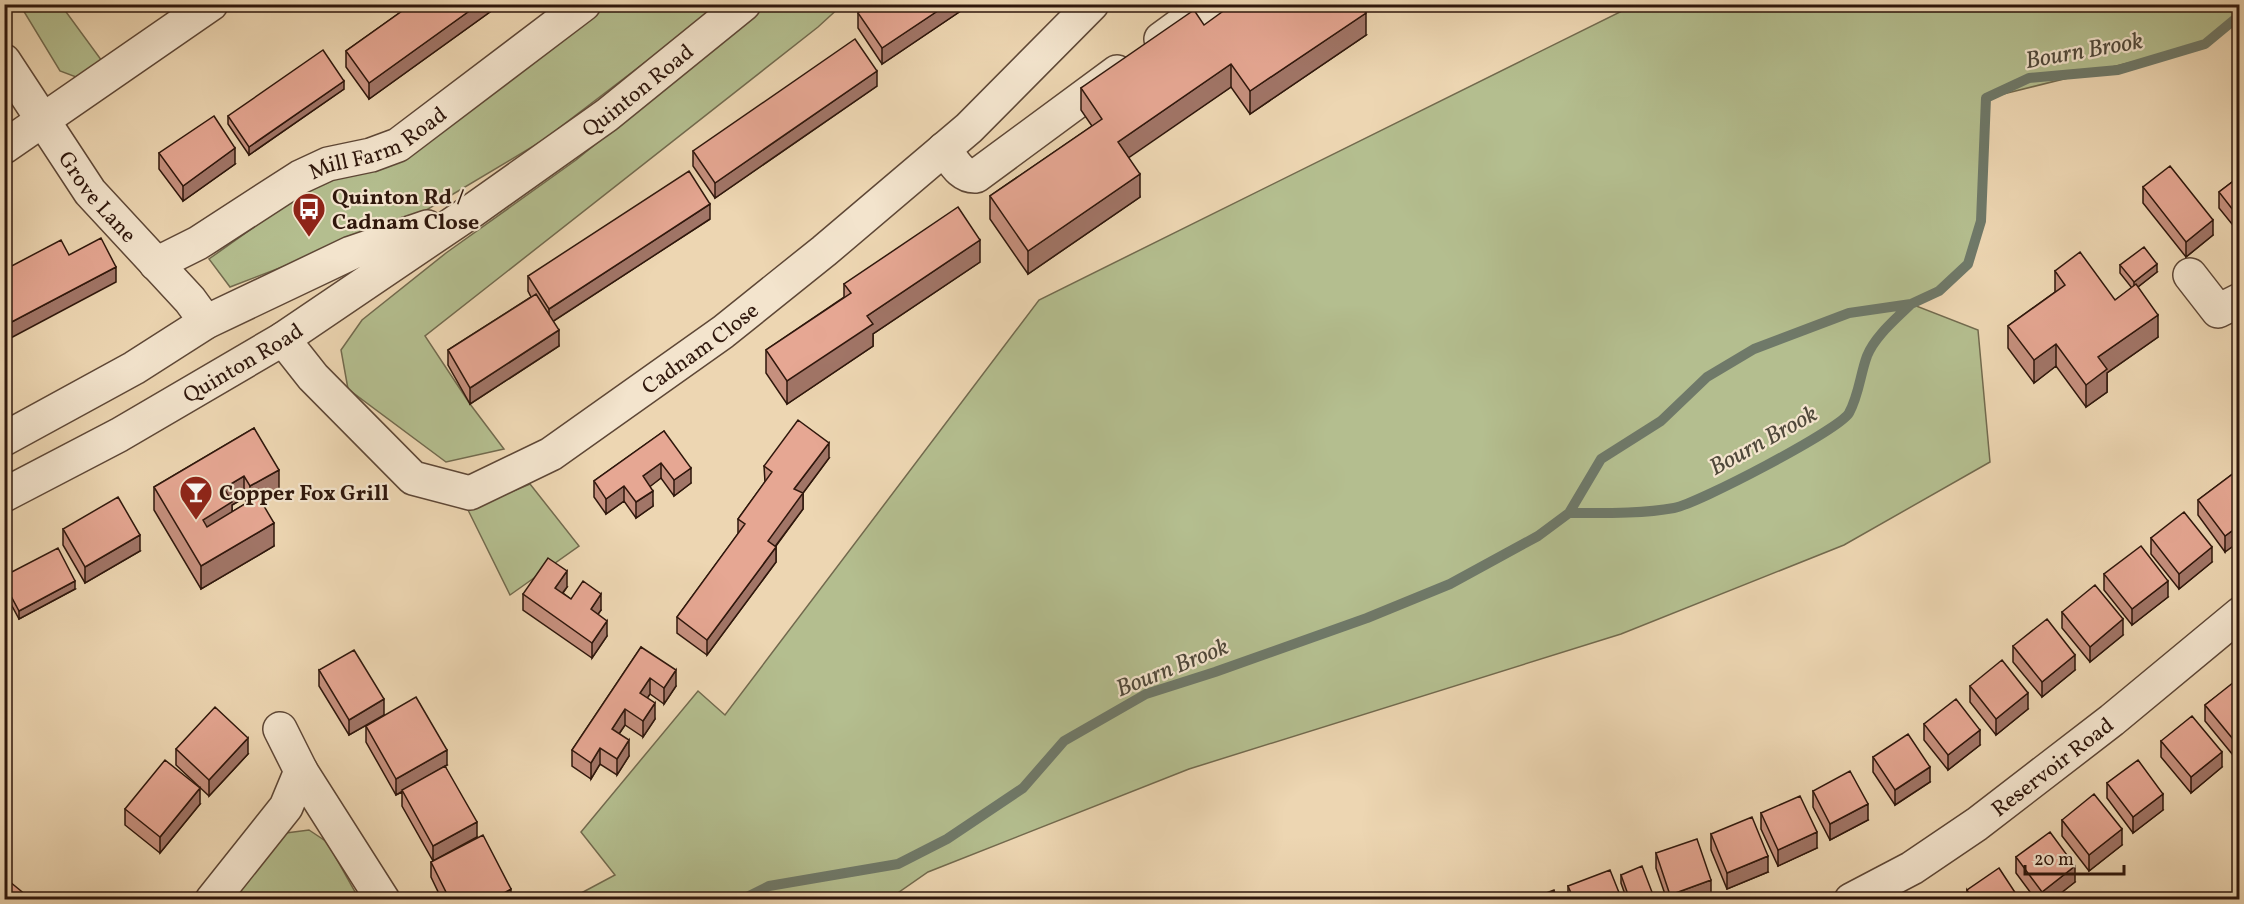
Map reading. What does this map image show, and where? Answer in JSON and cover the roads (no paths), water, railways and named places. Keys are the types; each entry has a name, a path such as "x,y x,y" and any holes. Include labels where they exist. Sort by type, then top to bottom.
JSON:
{"street":[{"path":"4,147 211,4"},
{"name":"Mill Farm Road","path":"156,264 198,243 300,177 328,164 371,155 398,145 585,4"},
{"name":"Quinton Road","path":"4,495 118,435 293,333 607,115 744,4"},
{"name":"Cadnam Close","path":"293,333 313,377 413,478 470,493 551,454 723,332 824,251 969,128 1092,4"},
{"path":"944,149 962,172 968,176 976,176 1209,4"},
{"name":"Grove Lane","path":"4,61 90,192 206,322"},
{"name":"Quinton Road","path":"4,439 163,351 206,322 351,253 469,213"},
{"path":"2190,275 2218,311 2240,300"},
{"path":"278,288 299,304 293,333"},
{"path":"163,351 189,395"},
{"name":"Reservoir Road","path":"1851,900 1912,868 1977,824 2112,720 2240,614"},
{"path":"280,729 301,771 383,900"},
{"path":"212,900 285,807 301,771"}],"waterway":[{"name":"Bourn Brook","path":"741,900 769,886 898,864 947,839 1023,788 1064,741 1146,694 1367,618 1450,584 1538,536 1569,513 1601,459 1661,421 1707,377 1754,349 1849,313 1911,304 1939,291 1968,264 1981,221 1986,98 2029,78 2118,70 2205,44 2240,15"},
{"name":"Bourn Brook","path":"1569,513 1635,512 1674,508 1737,481 1821,434 1840,422 1849,413 1867,356 1886,328 1911,304"}],"place":[{"name":"Quinton Rd / Cadnam Close","path":"309,238"},
{"name":"Copper Fox Grill","path":"196,521"}]}
